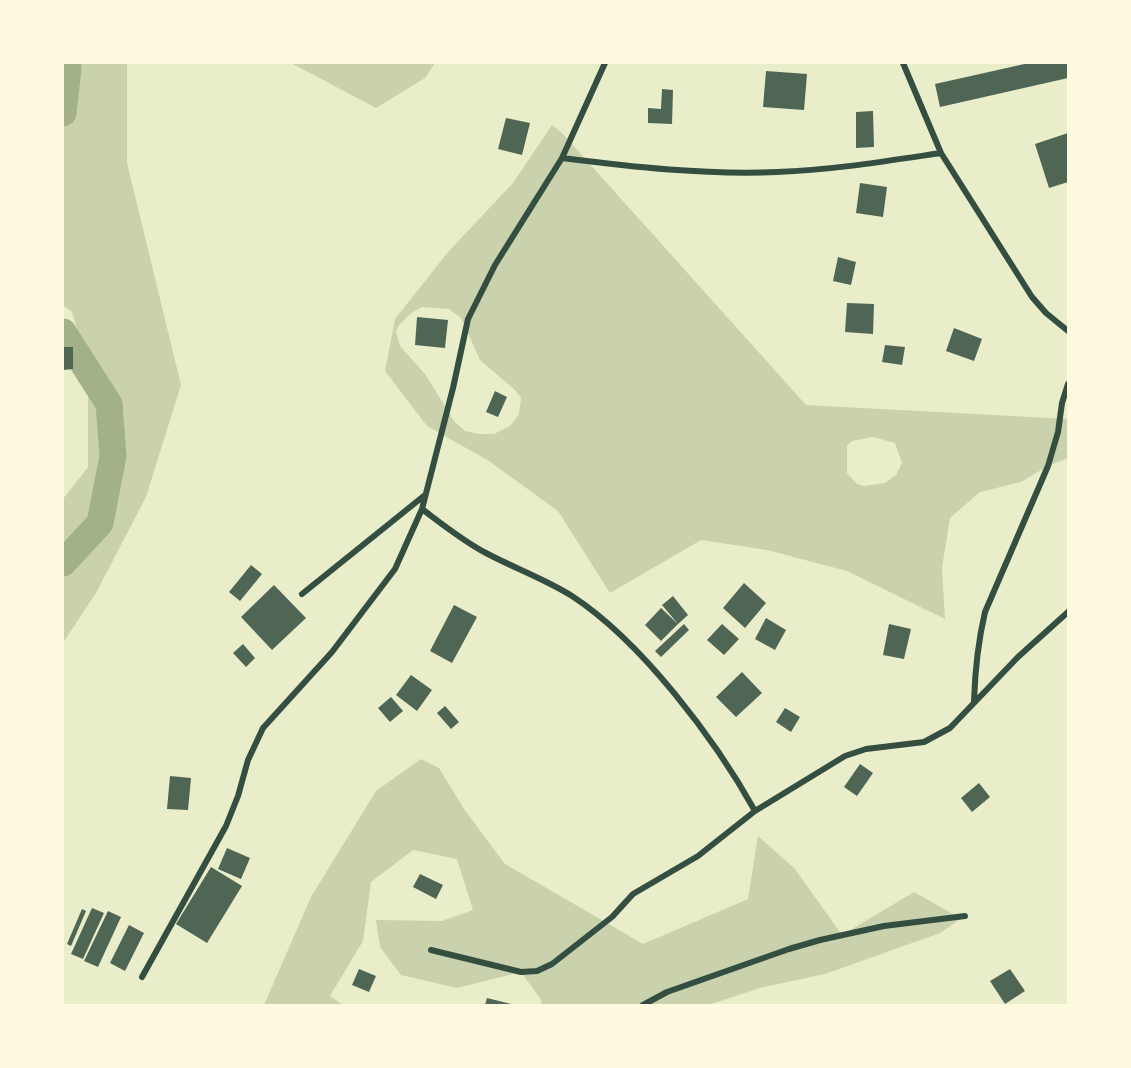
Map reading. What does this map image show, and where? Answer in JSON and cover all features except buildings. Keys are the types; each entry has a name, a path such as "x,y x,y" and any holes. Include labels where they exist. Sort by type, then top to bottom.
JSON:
{"street":[{"path":"142,977 226,826 238,796 248,760 263,728 332,651 395,569 422,509 468,319 495,265 562,158 605,63"},
{"path":"903,63 941,153 1032,297 1046,313 1068,331"},
{"path":"562,158 646,168 768,172 829,168 941,153"},
{"path":"974,701 979,638 985,612 1048,466 1068,384"},
{"path":"302,594 425,495"},
{"path":"422,509 484,552 572,596 600,618 661,678 702,729 755,810"},
{"path":"431,950 521,972 537,971 552,964 612,917 633,894 698,856 755,810 845,756 866,749 924,742 950,728 1018,657 1068,612"},
{"path":"643,1005 667,992 820,940 884,926 965,916"}],"green space":[{"path":"63,63 127,63 127,163 181,385 146,497 96,593 63,643 63,499 88,467 88,368 72,312 63,305"},
{"path":"291,63 435,63 425,78 376,108"},
{"path":"552,125 562,133 806,405 1068,419 1068,458 1048,466 1021,482 980,492 950,518 942,568 945,619 847,571 767,550 701,540 610,593 558,511 489,461 427,426 385,371 395,319 448,252 513,183","holes":["422,307 449,309 461,318 480,360 521,398 519,414 510,426 494,434 478,434 465,431 454,421 425,374 400,346 396,332 399,325 410,314","873,437 895,443 902,463 896,475 885,483 864,486 857,484 847,473 847,446 852,441"]},
{"path":"421,759 439,768 464,809 505,864 643,944 748,899 758,836 795,869 842,935 914,892 958,917 965,916 940,933 825,974 760,988 708,1005 540,1005 542,1001 521,972 457,988 401,975 380,947 376,920 442,921 473,910 457,859 413,850 371,882 363,941 330,996 343,1005 264,1005 311,897 376,791"}],"waterway":[{"path":"63,113 67,63"},
{"path":"63,332 109,404 113,456 100,523 63,563"}]}
